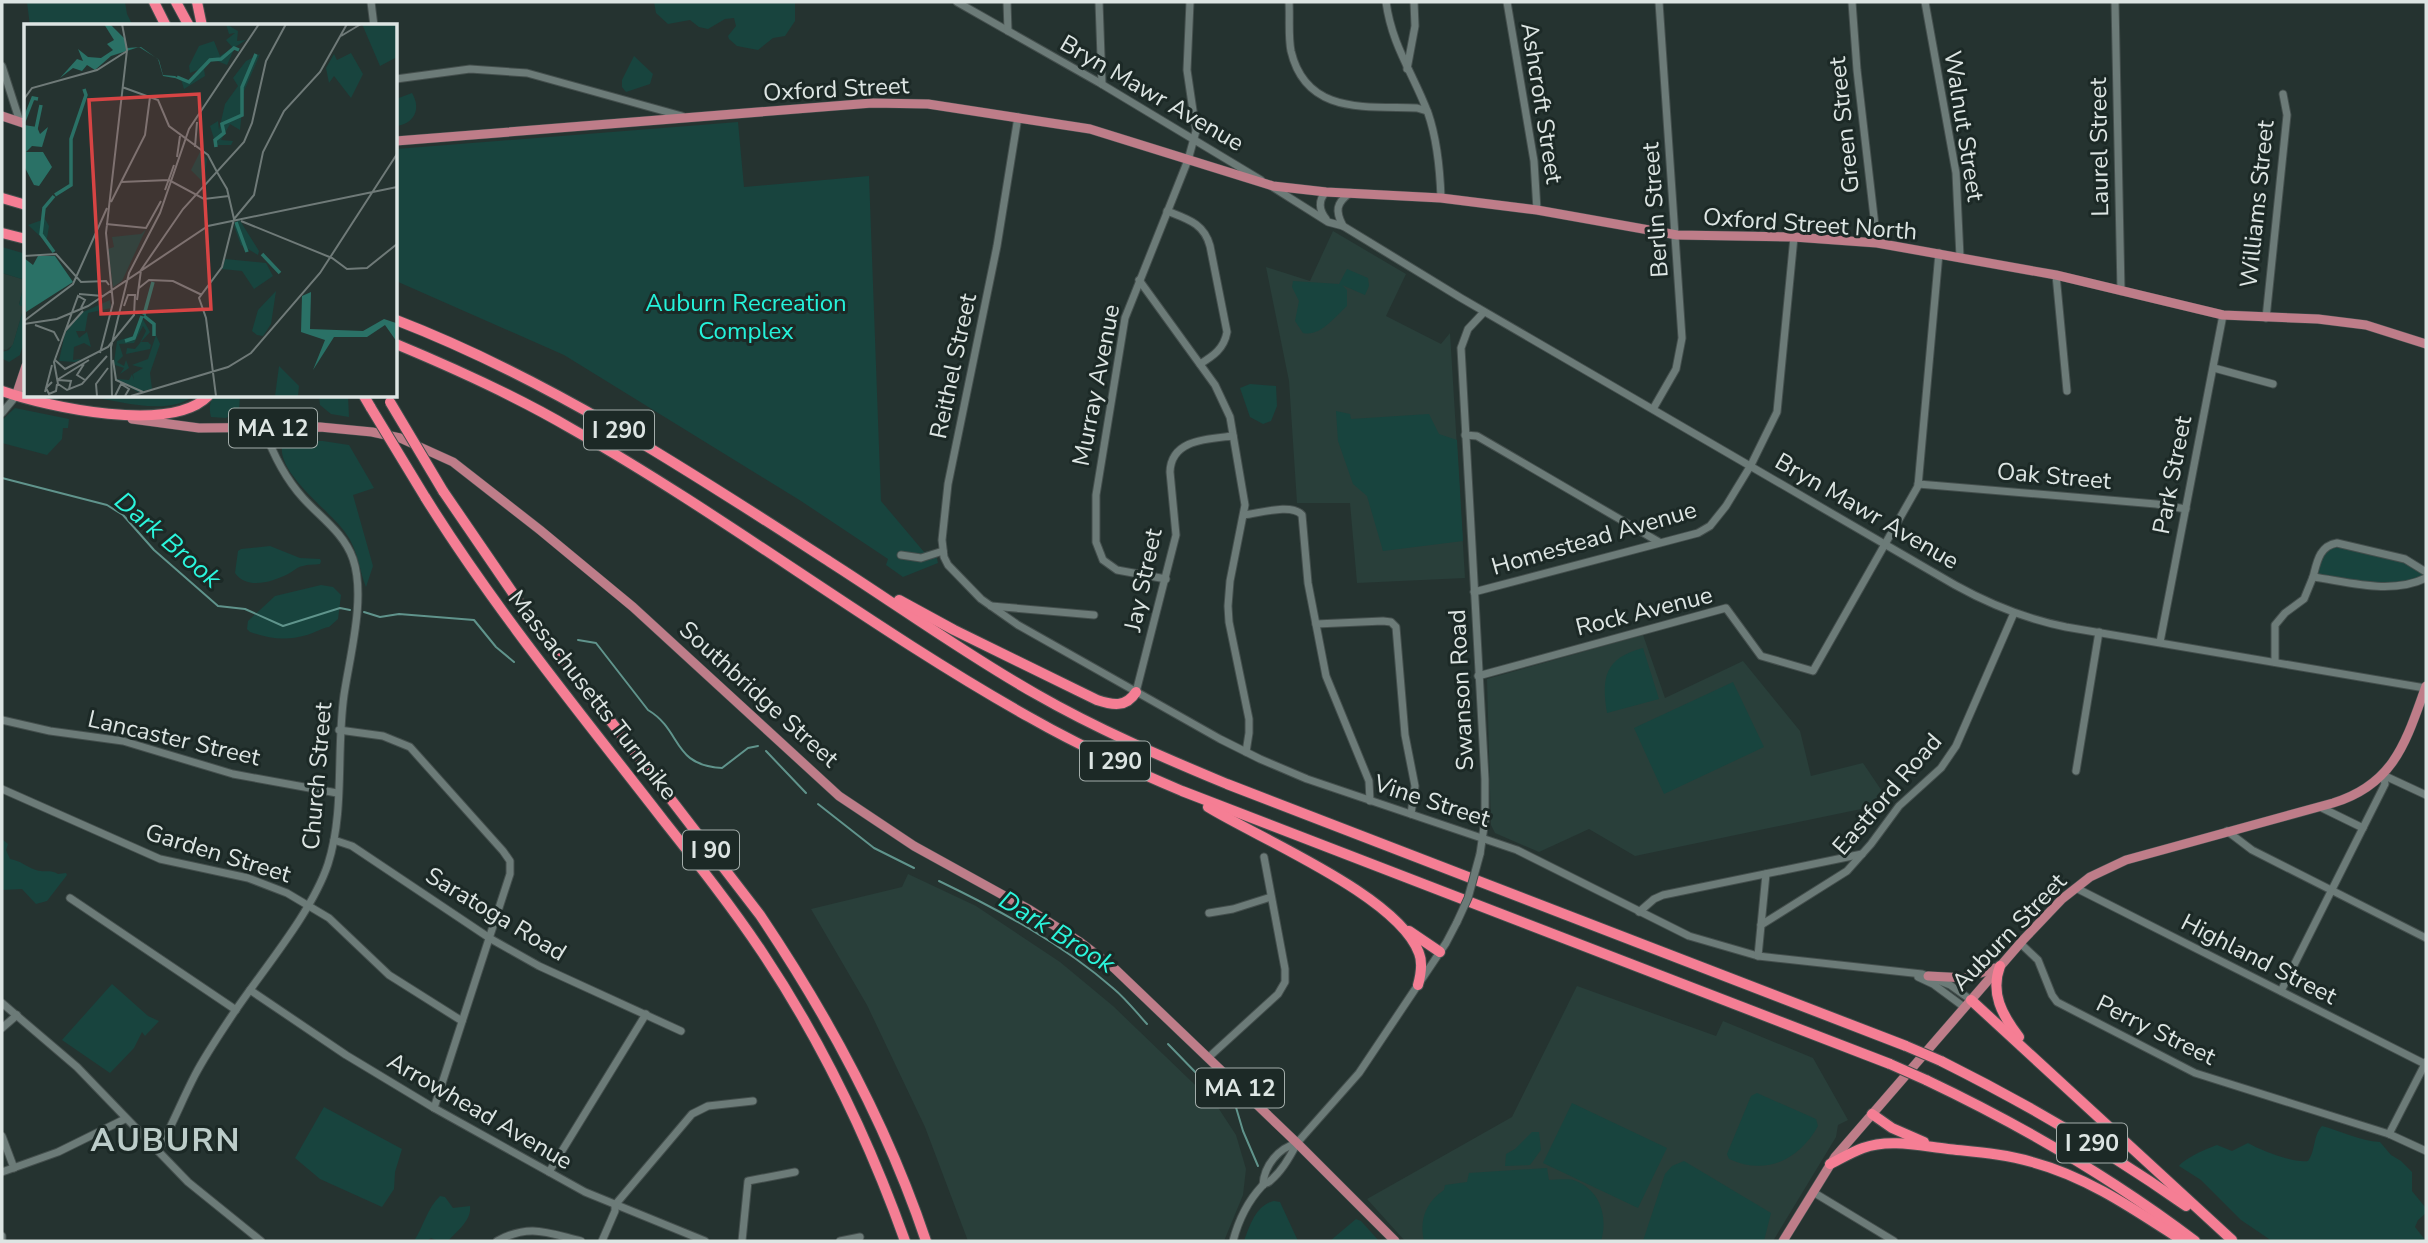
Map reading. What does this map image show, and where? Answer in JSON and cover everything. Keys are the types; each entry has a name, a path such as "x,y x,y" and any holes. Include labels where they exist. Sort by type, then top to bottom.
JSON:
{"highway":[{"path":"154,2 165,24"},
{"path":"176,2 187,24"},
{"path":"197,2 202,24"},
{"path":"2,198 24,204"},
{"path":"2,233 24,238"},
{"name":"I 290","path":"397,320 477,355 573,403 830,562 1012,680 1080,718 1227,784 1906,1046 2038,1111 2119,1159 2232,1241"},
{"name":"I 290","path":"397,344 486,384 571,428 1011,706 1063,735 1182,791 1926,1080 2084,1164 2195,1241"},
{"name":"Southbridge Street","path":"2,391 89,412"},
{"path":"89,412 160,416 190,409 207,397"},
{"name":"Massachusetts Turnpike","path":"365,397 425,497 508,620 720,893 769,962 808,1026 844,1095 872,1155 905,1241"},
{"name":"Massachusetts Turnpike","path":"388,399 443,491 507,586 760,915 800,975 842,1050 887,1141 908,1189 926,1241"},
{"path":"830,562 954,630 1097,700 1119,704 1130,699 1136,692"},
{"path":"1182,791 1224,817 1326,870 1440,951"},
{"path":"1398,923 1414,941 1420,955 1422,966 1418,985"},
{"path":"2000,965 1995,986 2001,1011 2037,1062"},
{"path":"1967,1004 2037,1062 2232,1241"},
{"path":"1872,1114 1902,1134 1949,1149"},
{"path":"1829,1164 1863,1148 1879,1144 1904,1144 2010,1157 2062,1171 2109,1194 2183,1241"}],"main road":[{"name":"Oxford Street","path":"397,141 895,102 936,105 1103,132 1269,185"},
{"path":"2,116 23,123"},
{"name":"Oxford Street North","path":"1269,185 1326,192 1441,198 1537,210 1676,234 1794,237 1877,243 2056,275 2223,315 2318,319 2366,325 2426,344"},
{"path":"16,396 24,372"},
{"name":"Southbridge Street","path":"89,412 199,428 320,427 372,432 400,438 453,463 633,607 839,796 914,846 1030,910 1080,942 1142,993 1395,1241"},
{"name":"Auburn Street","path":"1783,1241 1829,1164 2043,916 2100,871 2120,862 2320,807 2360,793 2384,775 2403,746 2426,687"},
{"path":"1928,976 1972,977 2000,965"}],"street":[{"path":"371,2 374,24"},
{"name":"Bryn Mawr Avenue","path":"957,2 1195,139 1327,221 1343,226 1485,312 1977,597 2014,613 2059,626 2426,687"},
{"path":"1007,2 1008,31"},
{"path":"1099,2 1102,84"},
{"path":"1189,2 1186,70 1196,117 1195,139"},
{"path":"1289,2 1292,52 1300,74 1312,90 1342,103 1418,108 1427,111"},
{"path":"1386,2 1395,41 1427,111 1437,151 1441,198"},
{"path":"1407,69 1415,26 1414,2"},
{"name":"Ashcroft Street","path":"1507,2 1534,161 1537,210"},
{"name":"Berlin Street","path":"1653,409 1676,369 1681,349 1676,234 1659,2"},
{"name":"Green Street","path":"1852,2 1877,243"},
{"name":"Walnut Street","path":"1924,2 1956,173 1961,257"},
{"name":"Laurel Street","path":"2115,2 2121,291"},
{"path":"2,66 23,123"},
{"path":"397,79 470,69 527,74 687,117"},
{"name":"Williams Street","path":"2266,318 2287,115 2283,94"},
{"name":"Reithel Street","path":"943,551 948,484 992,272 1018,117"},
{"name":"Murray Avenue","path":"1166,579 1128,573 1113,568 1103,560 1096,542 1096,495 1125,318 1195,139"},
{"path":"1326,192 1320,206 1327,221"},
{"path":"1343,226 1337,207 1341,199 1350,193"},
{"path":"1167,211 1202,228 1208,238 1216,272 1227,323 1227,336 1218,351 1200,364"},
{"name":"Homestead Avenue","path":"1474,592 1707,529 1726,506 1751,465 1774,420 1779,404 1794,237"},
{"name":"Rock Avenue","path":"1478,676 1726,608 1761,656 1813,671 1911,501 1918,484 1939,253"},
{"path":"2056,275 2067,391"},
{"path":"1139,279 1223,401 1233,436 1244,498 1244,515 1230,581 1228,606 1249,719 1250,733 1246,752"},
{"name":"Swanson Road","path":"1233,1241 1242,1216 1263,1185 1263,1175 1282,1147 1297,1143 1356,1078 1440,951 1468,898 1480,854 1485,779 1462,344 1468,329 1485,312"},
{"name":"Park Street","path":"2160,642 2223,315"},
{"path":"2214,368 2273,384"},
{"path":"2,413 16,396"},
{"name":"Church Street","path":"158,1151 197,1072 307,905 325,872 334,840 340,730 358,590 355,565 340,537 287,478 264,429"},
{"path":"1465,435 1478,436 1660,543"},
{"name":"Jay Street","path":"1136,692 1166,579 1176,529 1170,472 1172,459 1191,443 1233,436"},
{"name":"Oak Street","path":"1918,484 2156,504 2186,509"},
{"path":"1244,515 1292,509 1302,514 1306,570 1329,684 1368,781 1370,801"},
{"path":"2275,662 2275,625 2285,613 2304,599 2322,550 2328,545 2337,543 2405,559 2426,572"},
{"path":"901,555 921,558 943,551 946,561 955,573 990,606 1094,615"},
{"path":"2313,577 2386,586 2411,584 2426,578"},
{"name":"Vine Street","path":"990,606 1018,625 1246,752 1307,779 1483,837 1545,863 1689,936 1758,956 1928,976 1961,990 1967,1004"},
{"name":"Eastford Road","path":"1761,925 1837,878 1862,855 1897,808 1931,779 1950,757 2014,613"},
{"path":"1316,624 1383,621 1391,622 1396,627 1405,735 1415,786 1411,814"},
{"path":"2076,771 2099,632"},
{"name":"Lancaster Street","path":"2,720 50,731 123,741 233,774 337,793"},
{"path":"340,730 383,736 410,747 508,858 511,866 434,1108"},
{"path":"2384,775 2426,795"},
{"path":"2281,991 2385,784 2384,775"},
{"name":"Garden Street","path":"2,789 160,859 256,880 282,890 328,918 389,975 462,1021"},
{"path":"2320,807 2363,828"},
{"path":"2227,831 2252,850 2426,939"},
{"name":"Saratoga Road","path":"334,840 352,846 490,938 539,966 681,1031"},
{"path":"1639,912 1660,896 1862,855"},
{"path":"1209,1057 1261,1011 1284,986 1285,967 1264,857"},
{"path":"1758,956 1766,874"},
{"name":"Highland Street","path":"2076,888 2426,1063"},
{"path":"1209,913 1233,909 1271,897"},
{"path":"70,898 236,1010"},
{"name":"Perry Street","path":"2020,943 2038,960 2054,998 2064,1007 2195,1073 2389,1134 2426,1151"},
{"name":"Vine Street","path":"1883,969 1926,980 1967,1004"},
{"name":"Arrowhead Avenue","path":"250,990 345,1055 584,1192 705,1241"},
{"path":"2,1003 71,1061 192,1186 261,1241"},
{"path":"548,1172 646,1014"},
{"path":"2,1028 17,1015"},
{"path":"2389,1134 2426,1063"},
{"path":"602,1241 615,1205 692,1114 708,1106 753,1101"},
{"path":"2,1172 58,1152 125,1119"},
{"path":"2,1136 14,1168"},
{"path":"742,1241 748,1181 794,1172"},
{"path":"1813,1192 1894,1241"},
{"path":"497,1241 509,1235 541,1230 582,1241"},
{"path":"2,1236 2,1241"},
{"path":"840,1241 860,1237"}],"shaded area":[{"path":"1333,231 1406,274 1386,316 1441,344 1450,333 1465,578 1357,583 1350,503 1297,503 1289,381 1266,267 1310,281"},
{"path":"2,273 24,280 19,304 24,306 13,345 6,350 2,349"},
{"path":"1643,635 1665,698 1743,661 1800,731 1811,776 1863,763 1890,803 1635,856 1589,829 1539,852 1495,833 1491,825 1487,679"},
{"path":"908,874 976,906 1060,962 1113,1006 1217,1106 1236,1135 1246,1169 1243,1195 1224,1241 968,1241 925,1127 867,1005 811,909 902,887"},
{"path":"1577,986 1716,1036 1723,1021 1813,1058 1848,1120 1838,1125 1836,1137 1773,1241 1405,1241 1367,1199 1512,1117"}],"green space":[{"path":"27,2 125,2 132,24 30,24"},
{"path":"654,2 795,2 795,21 785,36 773,38 758,50 737,46 729,39 728,36 736,26 734,18 725,19 708,29 699,27 690,20 668,24 656,13"},
{"path":"634,56 653,74 650,84 626,92 622,87 622,80"},
{"path":"412,93 416,110 411,119 397,126 397,99"},
{"name":"Auburn Recreation Complex","path":"738,122 744,187 869,176 881,501 924,552 935,550 938,563 903,577 886,565 888,559 801,501 564,355 397,281 397,149"},
{"path":"2,247 24,253 24,280 2,273"},
{"path":"1347,269 1368,278 1369,286 1365,295 1342,285 1347,290 1347,306 1321,329 1303,333 1295,321 1299,301 1292,287 1293,281 1339,284"},
{"path":"24,284 24,307 19,305"},
{"path":"24,307 24,341 20,355 9,362 3,359 2,352 9,350"},
{"path":"1250,384 1276,386 1277,406 1271,421 1263,424 1250,417 1240,388"},
{"path":"91,397 191,397 170,405 126,403"},
{"path":"214,397 240,397 239,410 226,418 211,417"},
{"path":"319,397 348,397 349,417 331,414 320,405"},
{"path":"15,408 69,419 68,428 63,428 62,439 47,455 2,443 2,420"},
{"path":"1336,411 1350,414 1351,419 1429,414 1439,434 1457,440 1463,541 1383,551 1367,496 1353,484 1338,441"},
{"path":"295,441 349,445 374,488 353,495 373,566 366,587 356,552 349,539 288,468 282,446"},
{"path":"2331,544 2409,561 2426,572 2426,578 2392,586 2313,577 2317,562"},
{"path":"270,546 300,558 321,561 320,564 307,565 282,577 260,583 246,581 235,573 238,551"},
{"path":"321,585 333,587 341,595 338,619 329,627 285,639 265,636 247,629 248,621 275,596"},
{"path":"1643,648 1659,699 1607,713 1605,689 1608,671 1620,657"},
{"path":"1733,682 1764,747 1664,794 1634,728"},
{"path":"2,839 8,844 6,850 10,859 39,871 66,873 47,901 36,904 22,889 2,890"},
{"path":"112,984 148,1016 159,1021 145,1036 142,1032 134,1048 110,1073 62,1040"},
{"path":"1757,1093 1816,1119 1818,1126 1791,1156 1780,1162 1756,1166 1729,1159 1727,1154 1751,1096"},
{"path":"1572,1103 1667,1148 1638,1208 1543,1163"},
{"path":"324,1107 402,1149 395,1172 394,1189 382,1207 320,1179 295,1158"},
{"path":"2322,1126 2380,1142 2412,1172 2412,1191 2425,1207 2425,1214 2415,1227 2426,1241 2272,1241 2241,1220 2201,1180 2179,1166 2217,1145 2232,1151 2248,1143 2278,1156 2308,1161"},
{"path":"1532,1132 1539,1132 1541,1150 1530,1165 1505,1166 1506,1154"},
{"path":"1684,1161 1771,1213 1764,1241 1643,1241 1665,1174 1672,1166"},
{"path":"1547,1168 1549,1180 1576,1181 1597,1198 1604,1223 1601,1241 1424,1241 1422,1226 1425,1212 1444,1190 1445,1185 1467,1182 1469,1173"},
{"path":"440,1196 445,1197 453,1208 470,1206 469,1216 448,1241 431,1238 427,1241 414,1241 431,1207"},
{"path":"1274,1201 1280,1202 1298,1241 1244,1241 1258,1211"},
{"path":"1356,1219 1379,1241 1330,1241"}],"waterway":[{"name":"Dark Brook","path":"2,478 107,505 123,515 154,550 218,606 245,609 283,626 340,608 350,610"},
{"name":"Dark Brook","path":"364,612 380,617 399,614 474,620 496,647 514,662"},
{"name":"Dark Brook","path":"578,640 596,643 648,710 659,718 685,754 694,761 722,768 748,748 758,746"},
{"name":"Dark Brook","path":"766,751 806,793"},
{"name":"Dark Brook","path":"818,804 874,848 914,868"},
{"name":"Dark Brook","path":"939,881 1007,916 1074,957 1118,993 1147,1024"},
{"name":"Dark Brook","path":"1168,1044 1202,1079 1235,1104 1258,1166"}],"district":[{"name":"AUBURN","path":"166,1140"}]}
